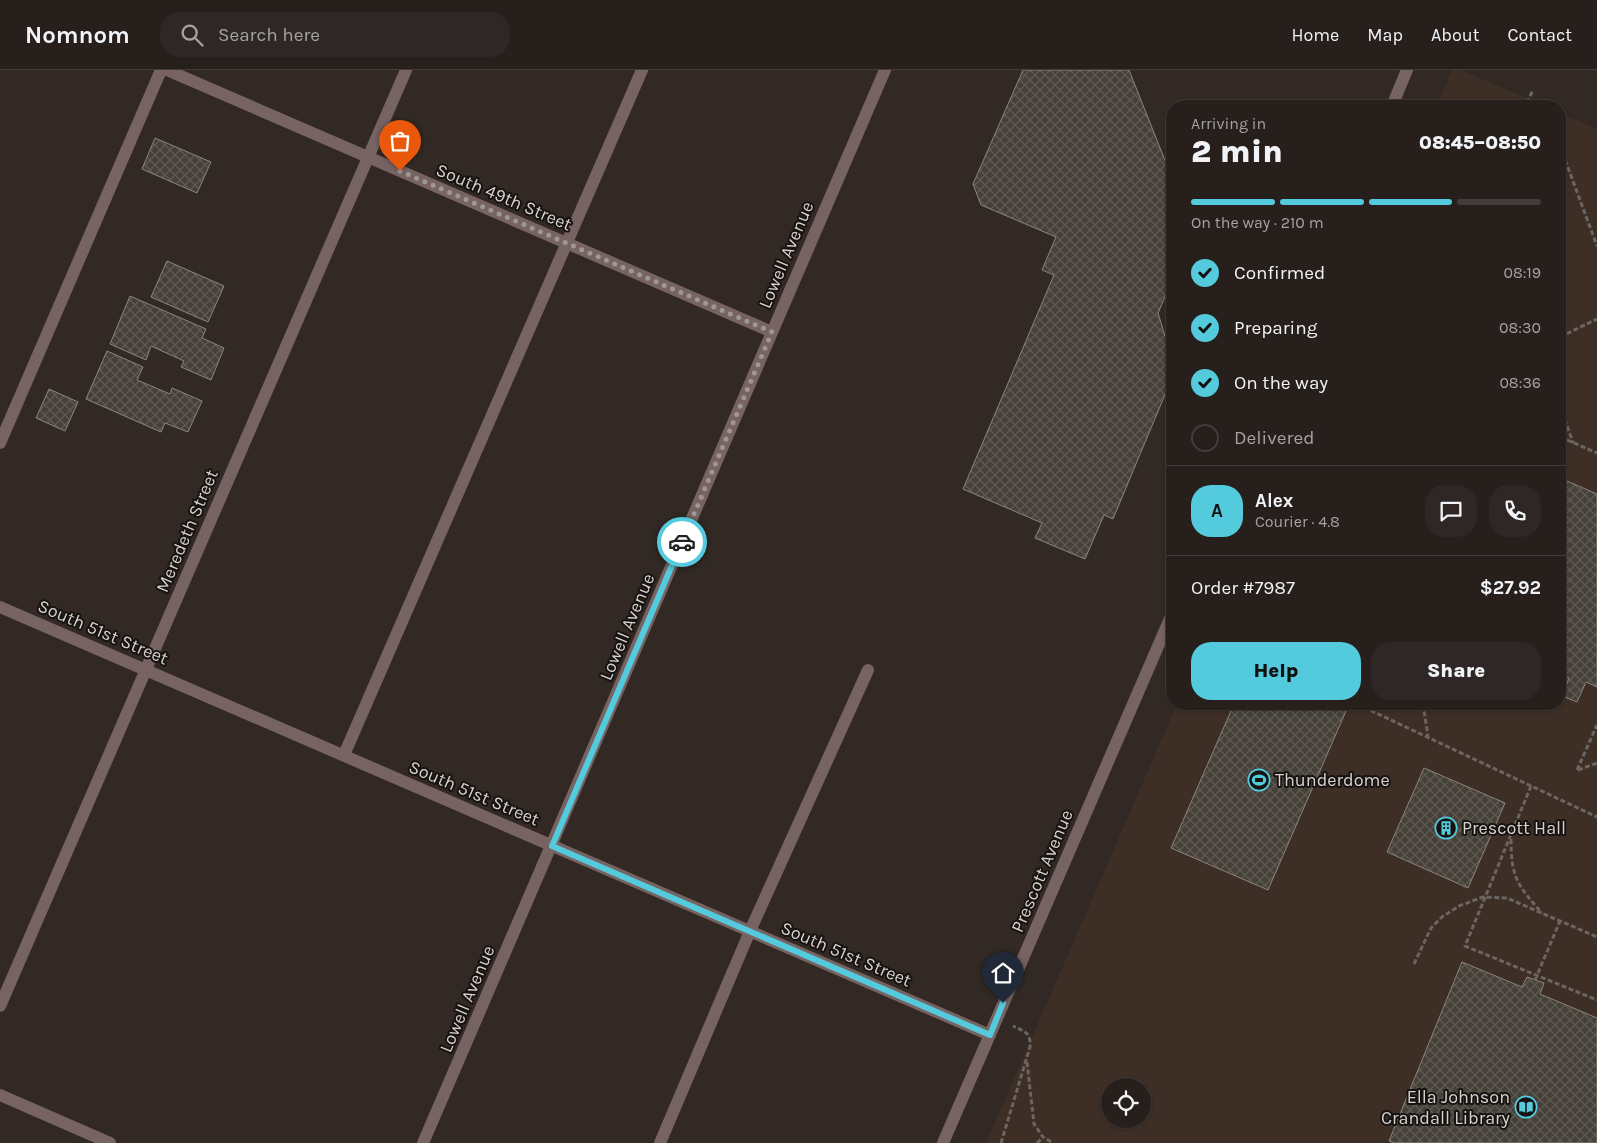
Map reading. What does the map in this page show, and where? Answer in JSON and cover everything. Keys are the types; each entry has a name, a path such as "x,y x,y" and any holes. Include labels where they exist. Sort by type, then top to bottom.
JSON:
{"street":[{"path":"0,443 161,70"},
{"name":"South 49th Street","path":"167,70 772,332"},
{"name":"Meredeth Street","path":"0,1006 406,70"},
{"path":"344,756 642,70"},
{"name":"Lowell Avenue","path":"423,1143 885,70"},
{"path":"1394,100 1407,70"},
{"name":"South 51st Street","path":"0,607 990,1035"},
{"name":"Prescott Avenue","path":"943,1143 1166,628"},
{"path":"660,1143 750,931 868,670"},
{"path":"0,1095 110,1143"}],"path":[{"path":"1528,100 1533,90"},
{"path":"1566,162 1597,246"},
{"path":"1566,334 1597,319"},
{"path":"1566,421 1574,443"},
{"path":"1566,440 1596,452 1597,446"},
{"path":"1370,710 1597,817"},
{"path":"1425,710 1428,737"},
{"path":"1597,725 1577,770 1597,763"},
{"path":"1532,786 1464,946 1536,978 1597,1000"},
{"path":"1511,836 1511,856 1515,878 1526,895 1543,914"},
{"path":"1414,964 1431,928 1442,917 1459,906 1485,897 1507,898 1597,937"},
{"path":"1536,978 1560,921"},
{"path":"996,1019 1027,1033 1031,1038 1027,1059 1001,1143"},
{"path":"1027,1059 1034,1124 1043,1137 1053,1143"},
{"path":"1037,1143 1043,1137"}],"shaded area":[{"path":"1452,70 1461,70 1531,100 1440,100"},
{"path":"1566,116 1597,129 1597,1143 986,1143 1174,710 1566,710"}],"building":[{"path":"1023,70 1129,70 1166,163 1166,295 1158,313 1166,337 1166,392 1113,519 1104,515 1085,559 1035,538 1042,523 963,489 1054,275 1042,270 1056,237 981,205 973,184"},
{"path":"155,138 211,162 197,193 142,169"},
{"path":"167,261 224,286 208,322 151,297"},
{"path":"130,296 206,329 202,338 224,348 211,380 181,367 184,361 151,346 146,360 110,344"},
{"path":"107,351 143,367 137,380 170,394 172,388 202,401 188,432 165,423 161,432 86,399"},
{"path":"49,389 78,402 65,431 36,418"},
{"path":"1566,481 1597,494 1597,687 1586,682 1577,702 1566,698 1566,686 1569,678 1566,677"},
{"name":"Thunderdome","path":"1231,710 1346,711 1268,890 1171,848"},
{"name":"Prescott Hall","path":"1424,768 1505,803 1468,888 1387,852"},
{"path":"1462,962 1522,987 1527,977 1544,983 1540,994 1597,1018 1597,1143 1395,1143 1389,1141"}],"way so far":[{"path":"400,171 772,332 682,542"}],"place":[{"name":"Thunderdome","path":"1259,780"},
{"name":"Prescott Hall","path":"1446,828"},
{"name":"Ella Johnson Crandall Library","path":"1526,1107"}],"route":[{"path":"682,542 552,846 990,1035 1003,1003"}]}
